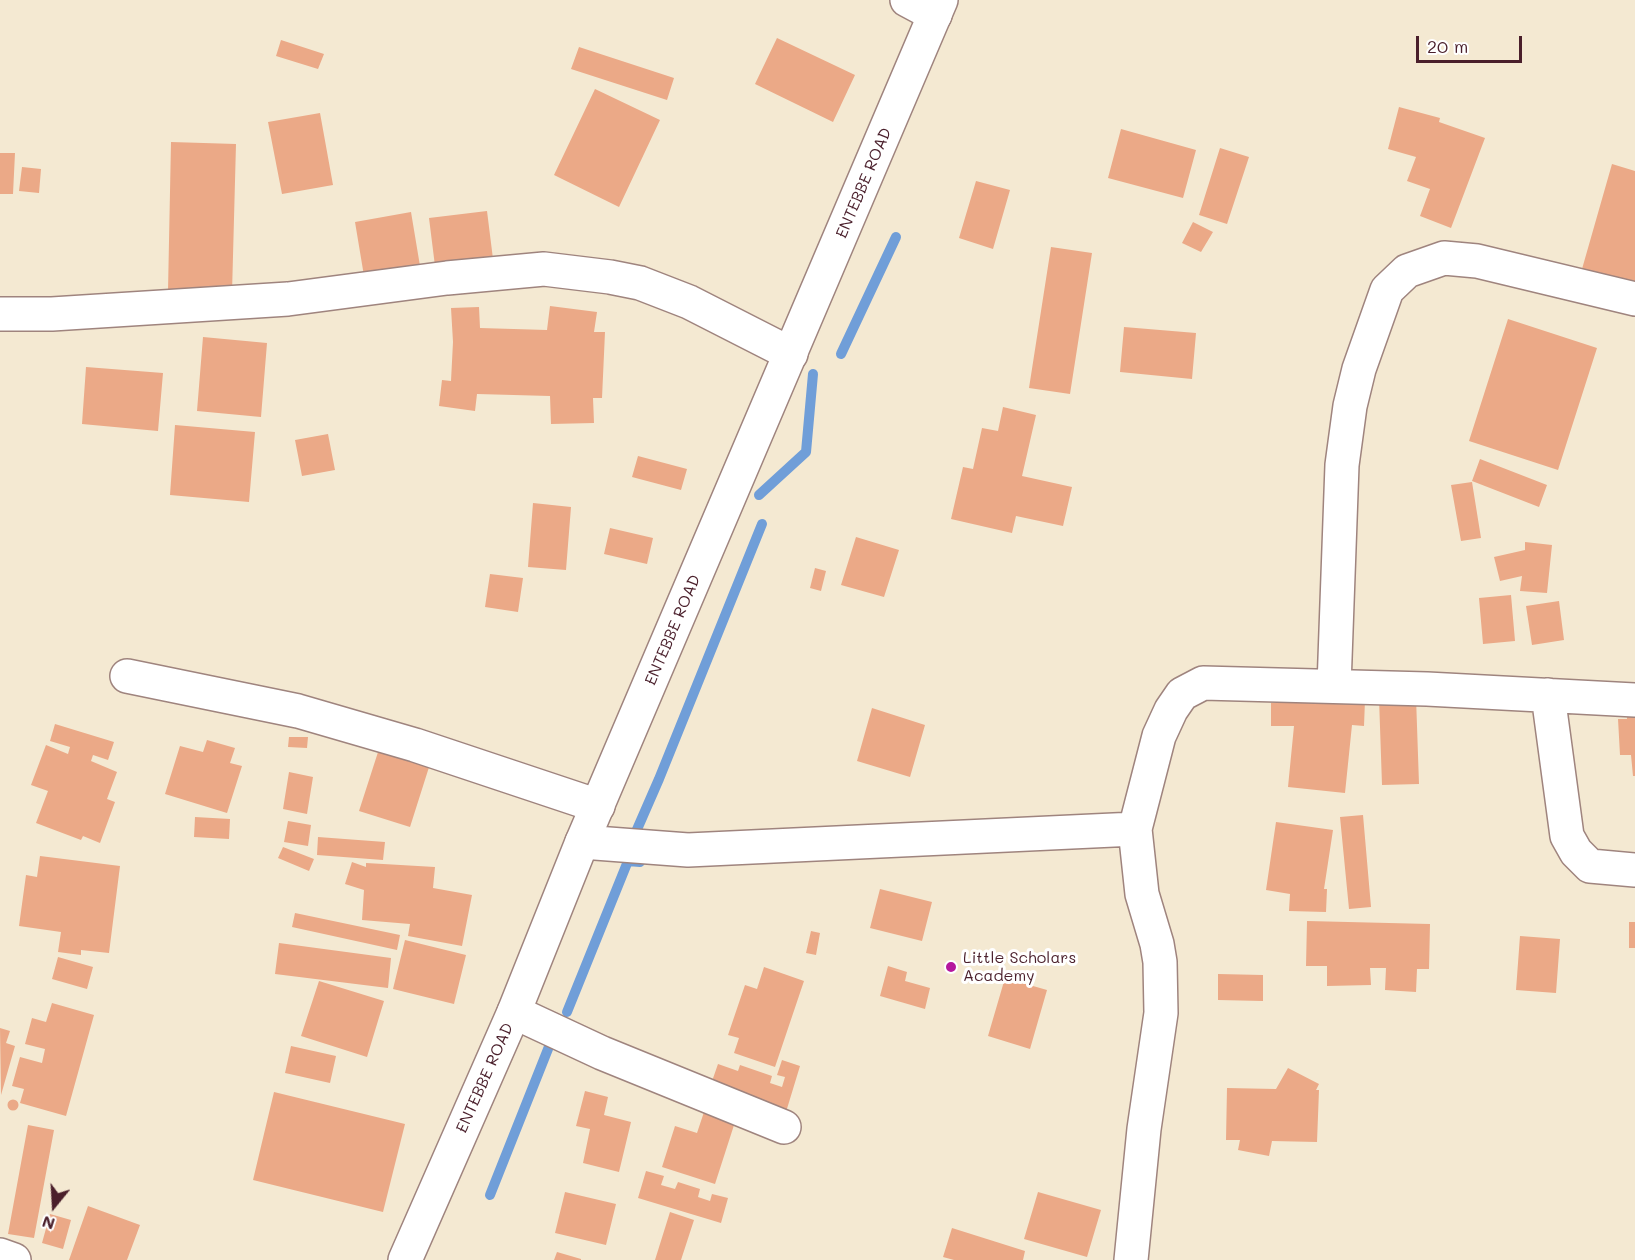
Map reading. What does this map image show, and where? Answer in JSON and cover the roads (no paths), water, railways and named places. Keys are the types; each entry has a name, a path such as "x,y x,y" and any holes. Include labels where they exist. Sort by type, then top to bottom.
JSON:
{"street":[{"path":"906,0 938,7"},
{"name":"ENTEBBE ROAD","path":"405,1260 514,1012 582,842 938,7"},
{"path":"1334,686 1342,465 1348,418 1359,369 1387,290 1407,271 1444,258 1477,261 1635,299"},
{"path":"0,314 52,314 288,299 447,278 544,269 610,277 640,284 690,302 791,354"},
{"path":"127,676 298,711 415,745 598,806"},
{"path":"1131,1260 1144,1129 1161,1012 1160,962 1142,894 1134,829 1159,736 1171,710 1182,694 1203,683 1334,686 1635,700"},
{"path":"1548,695 1567,836 1576,852 1590,866 1635,870"},
{"path":"582,842 688,850 1134,829"},
{"path":"514,1012 602,1053 784,1127"},
{"path":"0,1255 14,1260"}],"waterway":[{"path":"841,354 896,237"},
{"path":"759,495 806,452 813,374"},
{"path":"641,835 635,834 762,524"},
{"path":"567,1012 628,861 640,862"},
{"path":"490,1195 550,1044"}],"place":[{"name":"Little Scholars Academy","path":"951,967"}]}
